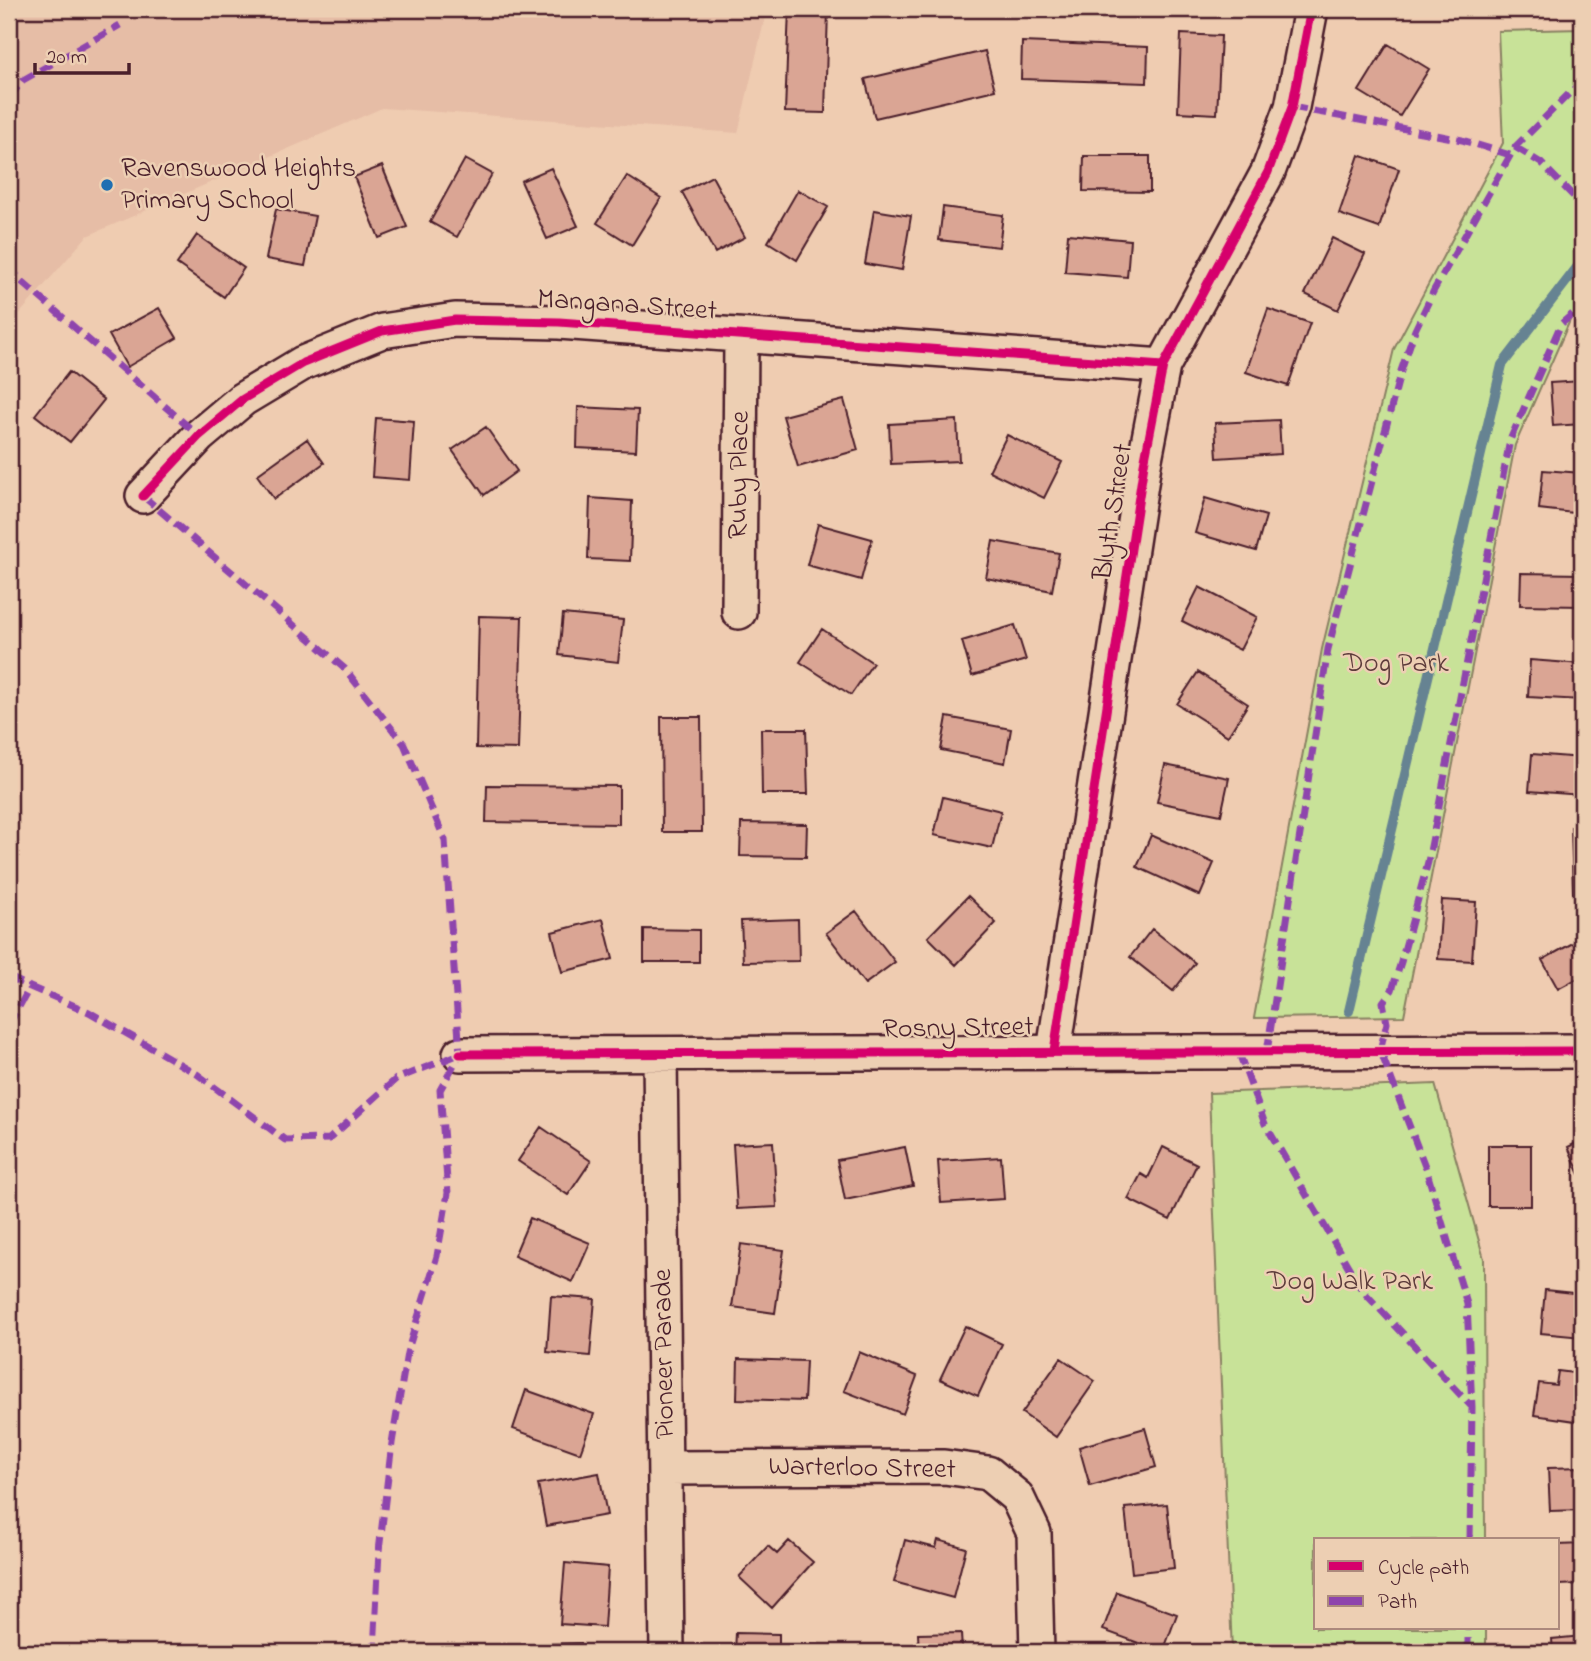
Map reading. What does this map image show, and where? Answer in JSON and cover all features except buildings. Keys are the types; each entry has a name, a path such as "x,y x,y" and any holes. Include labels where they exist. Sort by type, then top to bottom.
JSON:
{"street":[{"name":"Blyth Street","path":"1054,1051 1144,464 1163,366 1268,172 1292,107 1311,9"},
{"name":"Mangana Street","path":"143,496 199,436 243,399 303,363 382,331 455,320 559,322 1163,366"},
{"name":"Ruby Place","path":"739,612 741,337"},
{"name":"Rosny Street","path":"460,1054 660,1056 1054,1051 1582,1051"},
{"name":"Pioneer Parade","path":"660,1056 667,1652"},
{"name":"Warterloo Street","path":"666,1468 944,1467 988,1473 1017,1497 1034,1533 1037,1652"}],"shaded area":[{"name":"Ravenswood Heights Primary School","path":"9,9 767,9 738,133 382,108 87,236 9,326"}],"green space":[{"name":"Dog Park","path":"1582,29 1582,312 1571,318 1515,445 1404,1016 1254,1018 1322,649 1394,349 1503,143 1498,31"},
{"name":"Dog Walk Park","path":"1435,1084 1484,1259 1485,1538 1314,1538 1314,1630 1486,1630 1486,1652 1232,1652 1209,1093"}],"waterway":[{"path":"1349,1011 1502,365 1582,261"}],"marked path":[{"path":"9,98 23,80 120,25"},
{"path":"1267,1052 1328,649 1400,374 1415,330 1434,290 1515,147 1582,81"},
{"path":"1292,107 1462,140 1510,155"},
{"path":"1515,147 1541,163 1582,205"},
{"path":"9,265 20,280 199,436"},
{"path":"1470,1538 1472,1407 1467,1304 1426,1169 1380,1050 1387,1023 1383,1002 1392,990 1428,862 1510,440 1561,324 1582,306"},
{"path":"143,496 345,669 404,744 445,840 460,1054 440,1090 448,1193 437,1256 407,1353 392,1443 379,1551 374,1652"},
{"path":"9,977 30,987"},
{"path":"9,1025 30,987 89,1012 197,1074 285,1140 329,1139 396,1079 460,1054"},
{"path":"1239,1053 1265,1124 1362,1290 1472,1407"},
{"path":"1468,1630 1468,1652"}],"cycle path":[{"path":"1054,1051 1144,464 1163,366 1268,172 1292,107 1311,9"},
{"path":"143,496 199,436 243,399 303,363 382,331 455,320 559,322 1163,366"},
{"path":"460,1054 1582,1051"}],"place":[{"name":"Ravenswood Heights Primary School","path":"107,185"}]}
